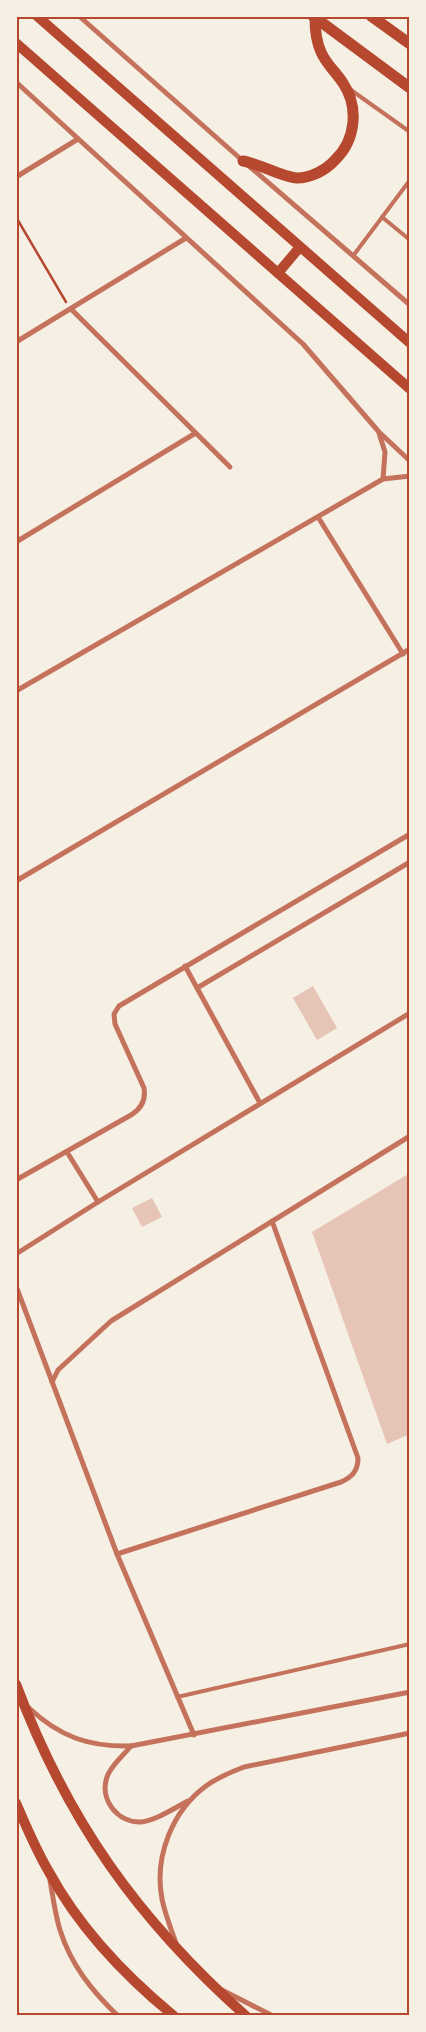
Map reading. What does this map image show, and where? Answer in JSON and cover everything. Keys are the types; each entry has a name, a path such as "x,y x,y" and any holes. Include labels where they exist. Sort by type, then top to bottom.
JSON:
{"main road":[{"path":"37,16 410,343"},
{"path":"371,16 410,44"},
{"path":"242,161 298,178 310,176 331,165 346,147 353,126 352,104 344,84 321,52 314,17"},
{"path":"314,17 410,88"},
{"path":"16,43 410,389"},
{"path":"278,273 300,247"},
{"path":"16,1684 44,1753 97,1848 148,1917 178,1951 246,2016"},
{"path":"16,1803 49,1872 75,1914 104,1951 137,1985 174,2016"}],"street":[{"path":"79,16 242,161 410,305"},
{"path":"16,82 303,344 379,432 410,461"},
{"path":"16,176 78,139"},
{"path":"16,342 186,238"},
{"path":"71,309 194,434 230,467"},
{"path":"379,432 384,452 383,479"},
{"path":"16,542 194,434"},
{"path":"16,691 383,479 410,476"},
{"path":"318,517 403,654"},
{"path":"16,881 410,650"},
{"path":"16,1180 132,1115 142,1106 144,1088 115,1024 116,1010 123,1002 410,834"},
{"path":"197,988 410,862"},
{"path":"185,966 260,1104"},
{"path":"16,1254 98,1202 410,1013"},
{"path":"52,1382 58,1370 110,1321 410,1136"},
{"path":"67,1152 98,1202"},
{"path":"117,1554 347,1480 355,1471 358,1458 272,1221"},
{"path":"16,1286 117,1554 194,1736"},
{"path":"24,1703 45,1722 77,1739 112,1747 131,1746 194,1736 410,1692"},
{"path":"178,1951 162,1899 160,1878 162,1856 168,1836 177,1817 190,1800 212,1782 244,1767 410,1733"},
{"path":"131,1746 110,1770 106,1779 106,1798 116,1814 124,1819 143,1822 190,1800"},
{"path":"49,1872 59,1929 66,1947 85,1981 118,2016"},
{"path":"210,1983 273,2016"}],"lane":[{"path":"344,84 410,132"},
{"path":"353,256 410,180"},
{"path":"382,217 410,240"},
{"path":"177,1697 410,1644"}],"path":[{"path":"16,217 71,309"}],"building":[{"path":"313,986 337,1028 317,1040 293,998"},
{"path":"410,1173 410,1434 387,1444 312,1232"},
{"path":"152,1198 162,1217 142,1227 132,1208"}]}
